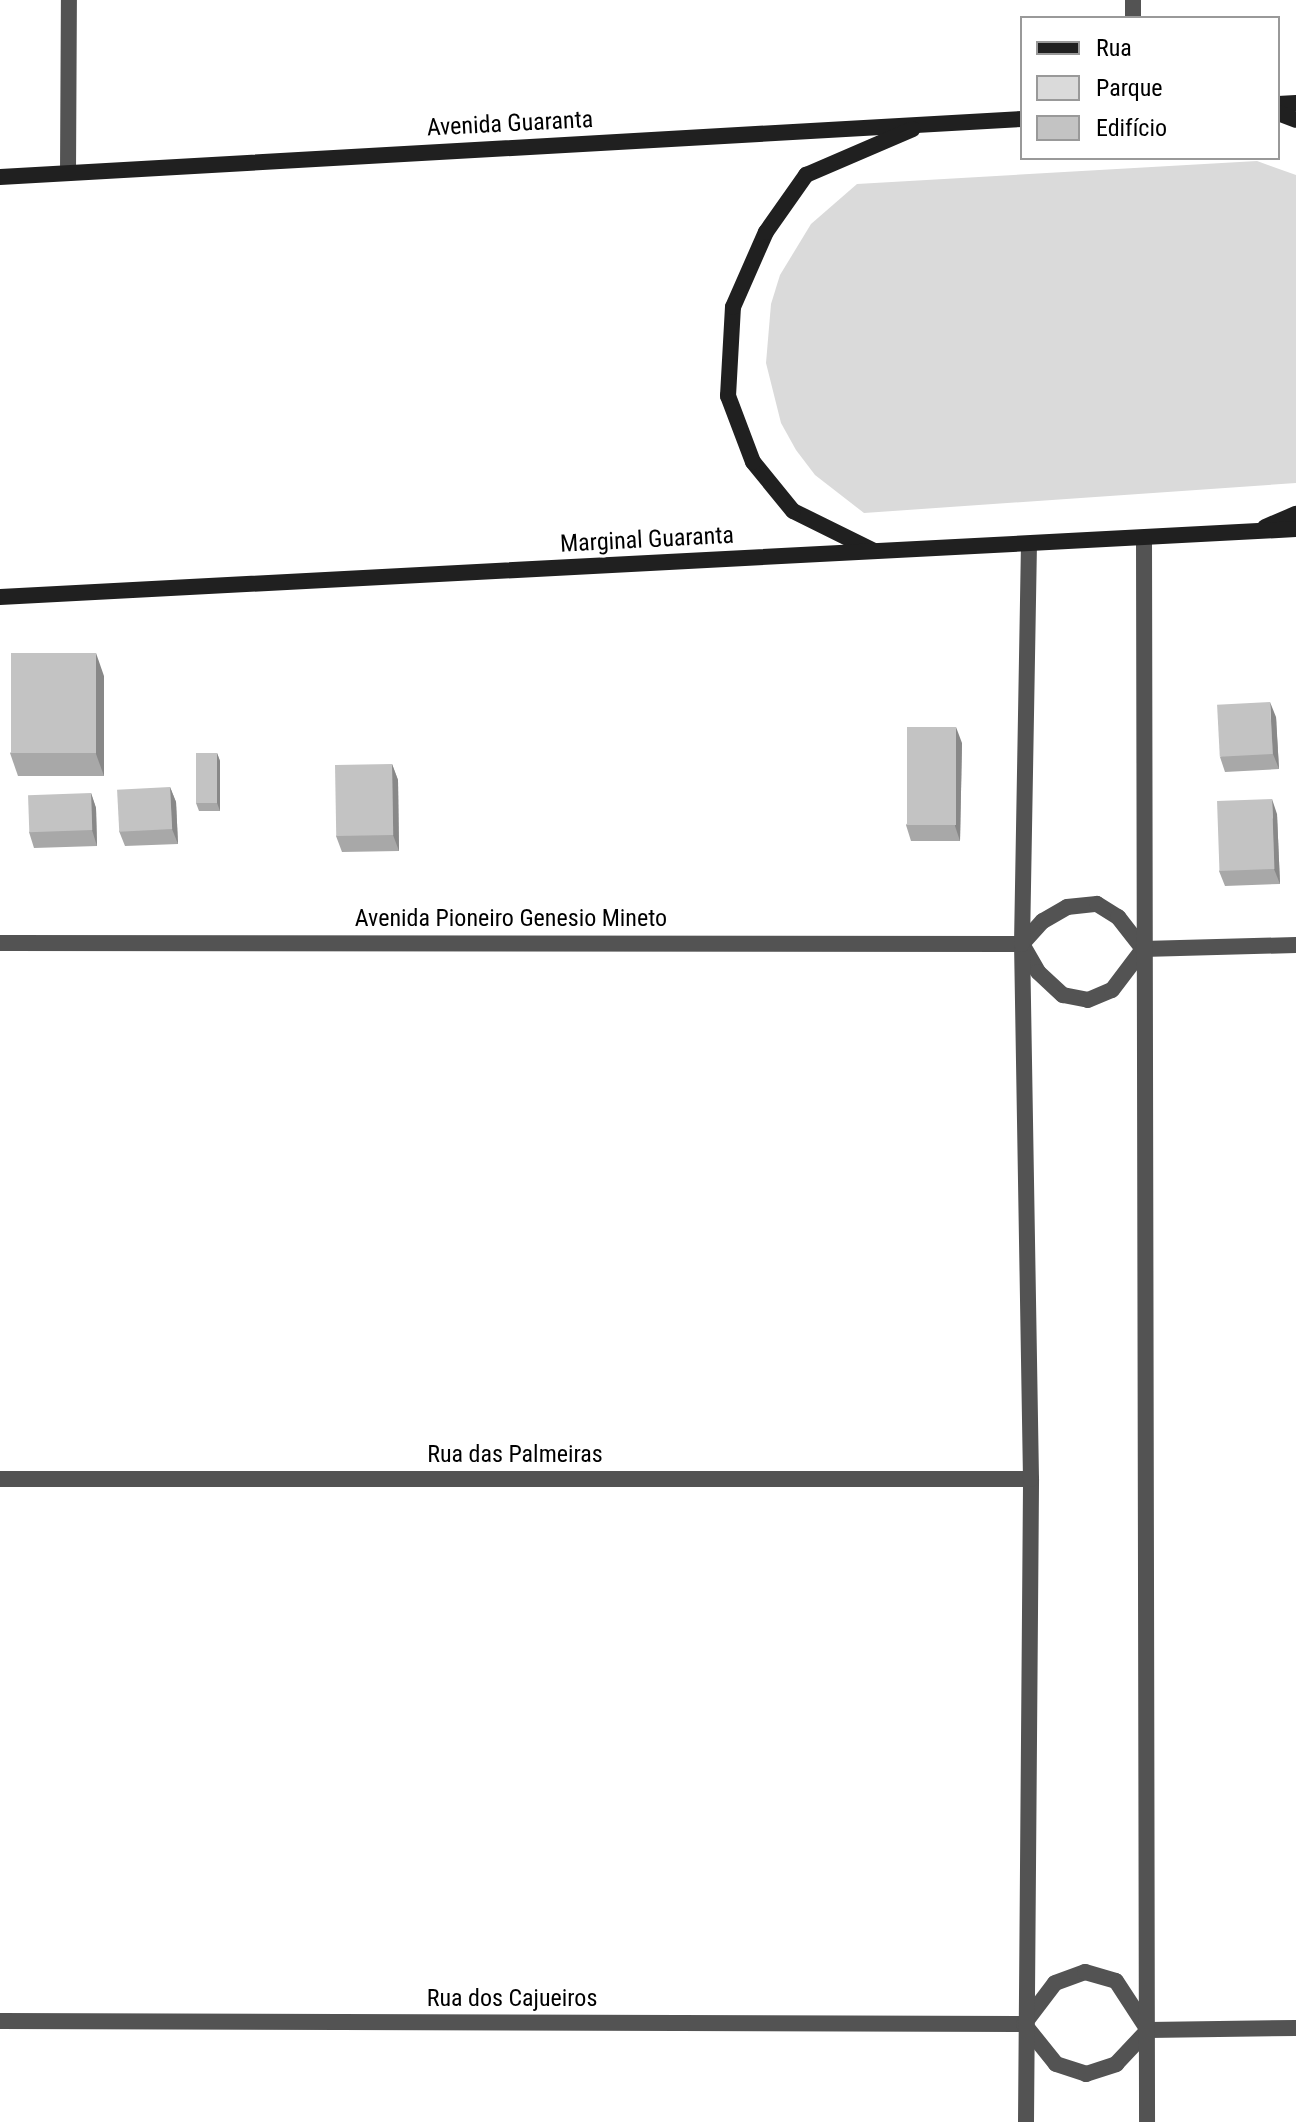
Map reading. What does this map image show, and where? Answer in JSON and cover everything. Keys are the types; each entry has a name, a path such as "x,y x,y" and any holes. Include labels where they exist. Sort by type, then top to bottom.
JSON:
{"main road":[{"name":"Avenida Guaranta","path":"0,177 1020,119"},
{"path":"877,552 793,511 753,462 728,396 733,307 766,232 806,175 925,124"},
{"path":"1253,532 1296,514"},
{"name":"Marginal Guaranta","path":"0,597 1296,529"}],"street":[{"path":"68,173 69,0"},
{"path":"1144,538 1147,2122"},
{"path":"1026,2122 1024,2024 1031,1479 1022,944 1029,544"},
{"path":"1022,944 1043,921 1067,907 1097,904 1118,917 1143,949"},
{"name":"Avenida Pioneiro Genesio Mineto","path":"0,943 1022,944"},
{"path":"1022,944 1038,972 1063,995 1088,1000 1112,990 1143,949"},
{"path":"1143,949 1296,945"},
{"name":"Rua das Palmeiras","path":"0,1479 1031,1479"},
{"path":"1024,2024 1055,1983 1085,1972 1116,1981 1148,2030"},
{"name":"Rua dos Cajueiros","path":"0,2021 1024,2024"},
{"path":"1024,2024 1056,2064 1086,2074 1116,2064 1148,2030 1296,2028"}],"green space":[{"path":"1257,161 1296,175 1296,483 864,513 815,475 796,450 781,423 766,363 771,304 780,275 811,224 857,184"}],"building":[{"path":"11,653 96,653 96,753 11,753"},
{"path":"1270,702 1273,754 1220,757 1217,705"},
{"path":"907,727 956,727 956,825 907,825"},
{"path":"196,753 217,753 217,803 196,803"},
{"path":"392,764 393,835 336,836 335,765"},
{"path":"170,787 172,829 119,832 117,790"},
{"path":"91,793 92,830 29,832 28,795"},
{"path":"1272,799 1274,869 1219,871 1217,801"}]}
